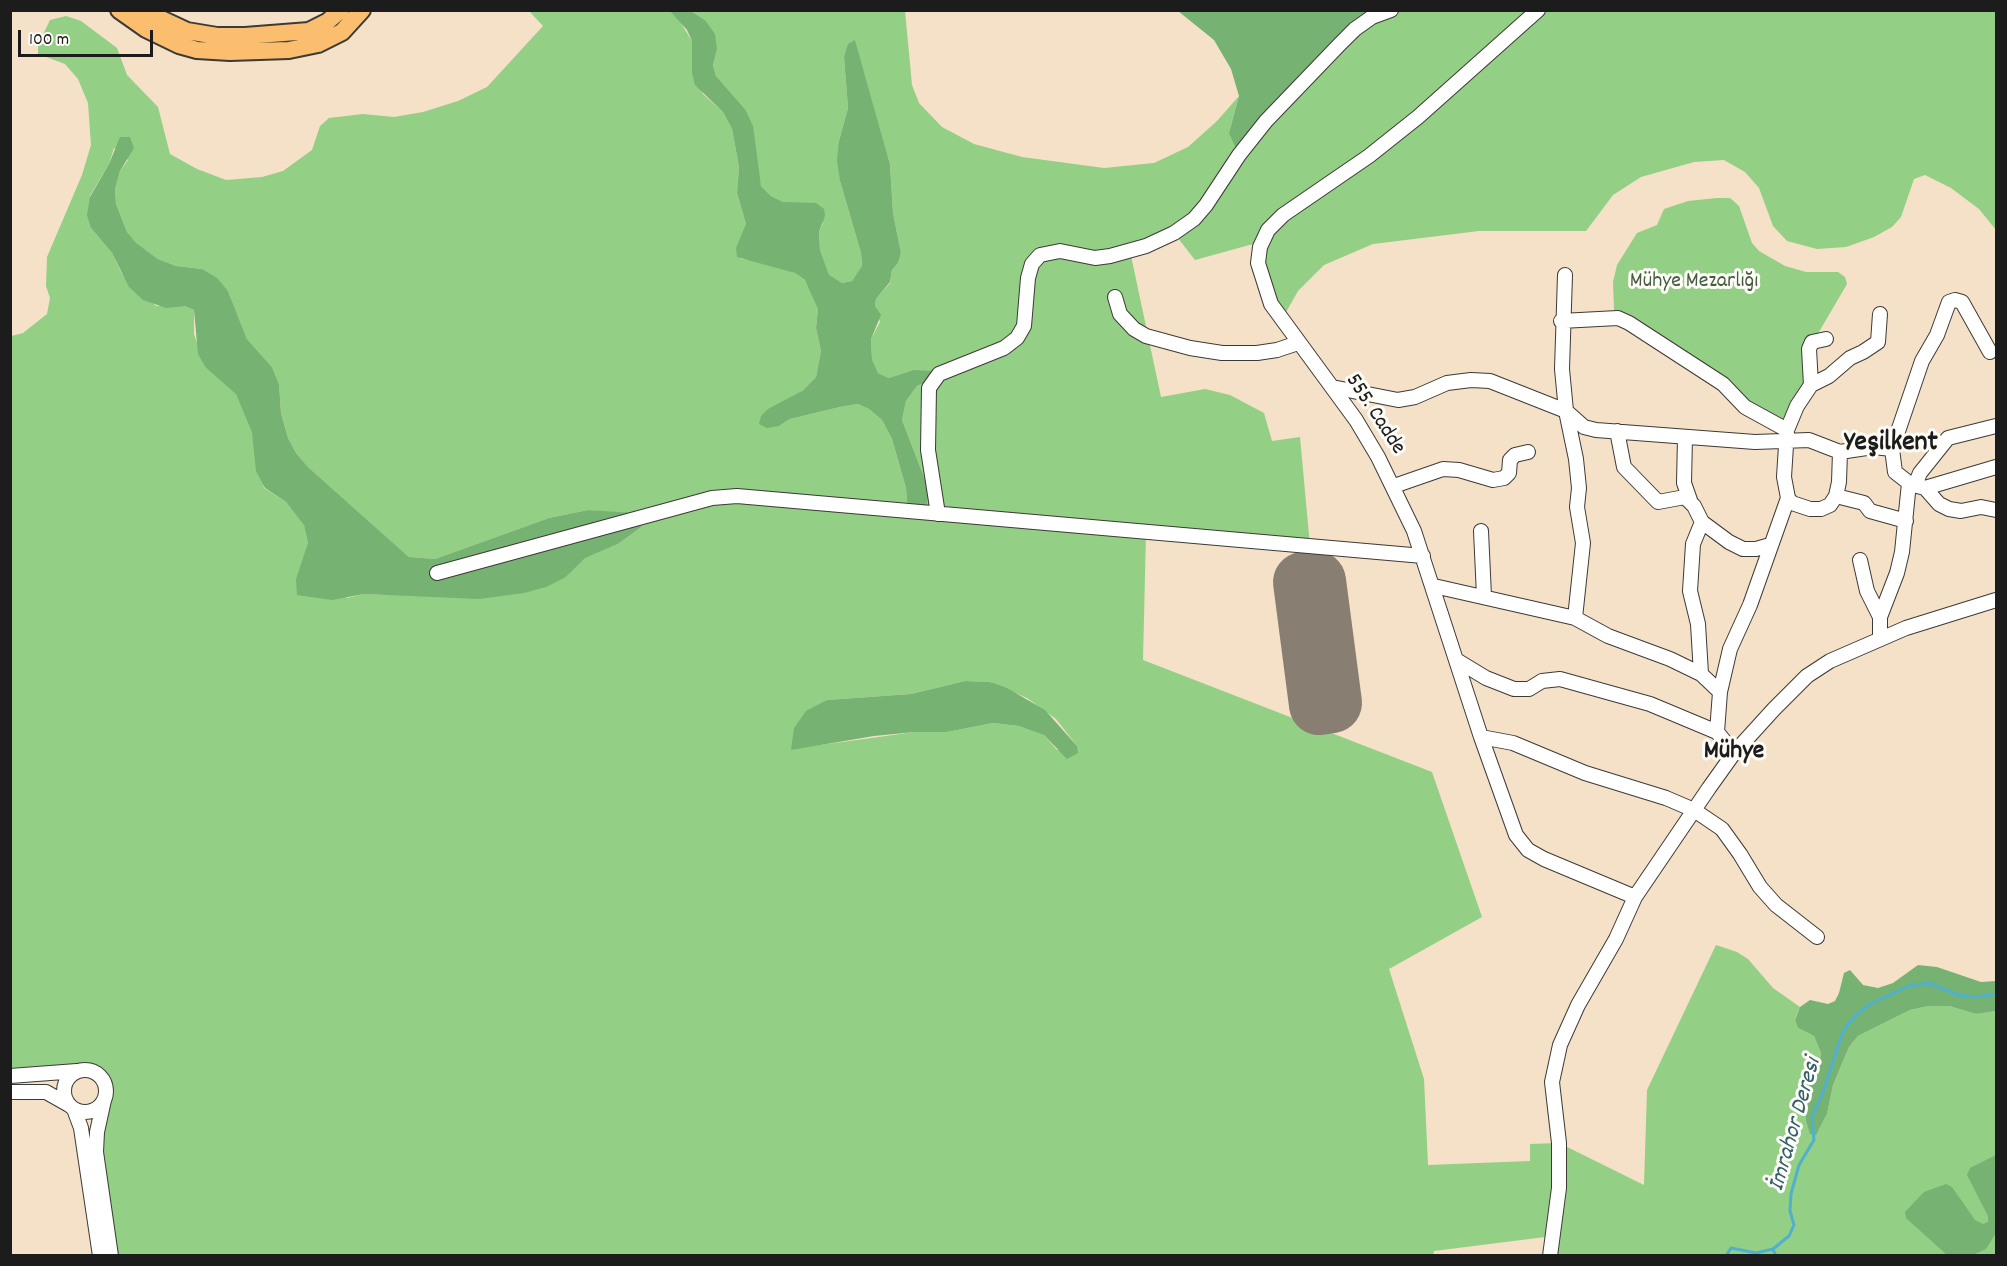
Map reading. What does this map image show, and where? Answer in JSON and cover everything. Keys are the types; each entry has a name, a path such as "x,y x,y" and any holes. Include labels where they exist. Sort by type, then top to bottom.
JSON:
{"main road":[{"path":"119,10 146,29 179,45 197,50 230,52 290,50 318,44 342,32 362,10"},
{"path":"142,10 187,31 209,35 245,36 309,31 327,22 341,10"}],"street":[{"path":"938,514 928,450 929,388 939,374 1004,348 1017,338 1026,317 1028,278 1032,264 1040,255 1060,251 1095,258 1110,256 1146,246 1174,233 1194,219 1266,121 1355,28 1372,17 1391,10"},
{"name":"555. Cadde","path":"1538,10 1418,117 1369,156 1283,215 1268,230 1260,247 1258,263 1264,288 1281,321 1356,420 1394,486 1434,586 1480,737 1516,835 1528,850 1635,897"},
{"path":"1565,275 1562,369 1566,411 1576,459 1579,488 1577,507 1583,543 1575,618"},
{"path":"1115,297 1120,314 1134,329 1146,336 1190,348 1222,353 1257,353 1298,343"},
{"path":"1990,352 1962,302 1955,300 1949,302 1941,326 1922,361 1892,449 1895,472 1939,504 1961,511 1981,507 1996,510"},
{"path":"1717,732 1720,692 1730,649 1750,605 1788,498 1784,477 1788,435 1797,406 1811,385 1829,376 1850,358 1878,342 1880,314"},
{"path":"1562,321 1618,318 1629,323 1723,384 1745,407 1788,435 1840,452 1873,447 1892,449"},
{"path":"1811,385 1809,349 1812,342 1826,339"},
{"path":"1332,387 1398,400 1415,398 1447,383 1471,380 1490,381 1566,411 1584,427 1755,442 1788,435"},
{"path":"1880,637 1880,617 1897,573 1906,521 1920,473 1948,438 1996,426"},
{"path":"1617,431 1624,467 1649,494 1662,503 1678,497 1690,500"},
{"path":"1686,437 1684,483 1702,522 1743,549 1756,549 1770,545"},
{"path":"1394,486 1443,469 1459,470 1487,479 1504,478 1509,473 1510,460 1515,455 1528,452"},
{"path":"1788,498 1802,507 1821,509 1830,505 1836,496 1840,452"},
{"path":"1916,486 1996,467"},
{"path":"437,573 712,498 737,496 1423,556"},
{"path":"1836,496 1864,503 1867,510 1906,521"},
{"path":"1701,674 1698,624 1690,591 1693,544 1702,522"},
{"path":"1481,531 1484,596"},
{"path":"1860,560 1867,591 1873,608 1880,617"},
{"path":"1434,586 1575,618 1608,636 1670,659 1701,674 1720,692"},
{"path":"1550,1256 1559,1188 1559,1143 1552,1094 1554,1066 1568,1024 1616,939 1635,897 1694,810 1734,753 1807,676 1830,661 1880,637 1996,600"},
{"path":"1458,661 1486,678 1514,688 1529,689 1542,681 1560,679 1650,704 1717,732 1734,753"},
{"path":"1480,737 1513,743 1584,773 1666,798 1694,810 1722,829 1760,887 1776,905 1817,937"},
{"path":"79,1071 68,1079 64,1092 81,1128 100,1256"},
{"path":"10,1076 79,1071 89,1071 100,1076 106,1087 96,1142 101,1199 111,1256"},
{"path":"10,1092 46,1092 81,1112 95,1110 104,1100"}],"green space":[{"path":"529,11 670,11 676,15 692,41 692,72 703,94 723,112 732,129 739,167 737,193 746,224 741,259 756,260 795,273 805,280 818,309 816,328 821,351 816,377 802,391 779,426 790,419 840,407 858,404 869,409 882,420 892,439 906,488 908,512 929,490 902,420 906,401 917,386 930,380 913,370 889,378 878,373 872,359 871,339 880,322 875,306 876,299 890,283 892,270 898,263 901,253 893,213 890,164 855,41 844,57 848,108 839,141 840,181 861,253 862,267 852,281 842,283 829,276 820,250 819,232 823,223 771,196 761,186 745,109 716,76 713,65 717,50 705,20 691,11 905,11 912,85 919,103 942,127 974,144 1022,157 1104,168 1154,163 1188,147 1217,121 1239,96 1229,133 1339,45 1391,11 1996,11 1996,230 1979,209 1951,188 1925,175 1914,179 1901,217 1892,227 1874,237 1846,247 1817,249 1787,241 1773,226 1759,188 1745,172 1724,160 1694,162 1641,177 1613,195 1586,231 1479,231 1373,244 1324,265 1298,291 1281,321 1260,248 1253,244 1195,260 1174,233 1130,251 1161,397 1205,389 1230,395 1264,413 1272,441 1300,437 1310,546 1146,532 1143,660 1432,772 1482,917 1389,969 1424,1079 1428,1165 1530,1161 1530,1144 1559,1143 1644,1185 1647,1090 1716,945 1737,952 1748,959 1773,988 1800,1007 1795,1019 1798,1028 1814,1036 1821,1053 1819,1065 1802,1090 1801,1098 1806,1106 1806,1121 1811,1134 1818,1131 1827,1114 1833,1085 1849,1047 1858,1036 1910,1010 1929,1006 1949,1006 1976,1014 1996,1011 1996,1255 1550,1255 1553,1236 1434,1251 1433,1256 111,1255 101,1199 101,1110 108,1077 98,1068 88,1064 11,1068 11,336 23,333 47,314 50,298 46,286 47,257 82,175 91,145 88,103 78,79 65,64 38,54 38,45 50,20 66,16 81,21 117,48 127,75 158,107 170,154 197,169 226,180 262,177 283,171 312,150 320,126 329,118 363,114 394,117 423,112 458,101 487,87 543,26","holes":["114,148 128,160 120,171 115,189 116,204 127,232 135,243 158,259 176,266 202,269 228,291 247,339 272,367 279,384 281,413 288,438 296,453 308,467 409,557 435,559 549,518 588,510 650,515 640,528 618,544 584,558 566,577 392,595 364,594 347,598 304,561 308,543 304,524 286,502 264,488 252,433 236,393 206,368 194,334 194,310 185,306 156,306 122,274 112,253 91,228 90,196 109,164","965,681 990,682 1027,698 1056,719 1077,746 1057,750 1044,735 1035,731 1019,726 993,723 947,732 915,732 791,749 827,700 911,694"]},
{"path":"670,11 691,11 705,20 715,34 717,50 713,65 716,76 745,109 753,126 761,186 771,196 783,202 816,203 824,209 825,216 819,232 820,250 829,275 842,283 852,281 862,266 861,253 840,181 837,160 839,141 848,108 844,57 848,44 855,40 890,164 893,213 901,253 898,263 892,270 890,282 876,299 875,306 881,315 871,339 872,359 878,373 889,378 913,370 931,371 930,380 917,386 906,401 902,420 929,490 925,513 908,512 906,488 892,439 882,420 869,409 858,404 790,419 779,426 767,428 759,424 761,416 768,409 802,391 816,377 821,351 816,328 818,309 805,280 795,273 737,257 736,248 746,224 737,193 739,167 732,129 723,112 695,85 692,73 692,41 687,30"},
{"path":"1178,11 1391,11 1372,17 1239,155 1229,133 1239,96 1231,69 1214,40"},
{"path":"120,137 130,137 134,148 120,171 115,189 116,204 127,232 136,243 158,259 176,266 202,269 217,278 228,291 247,339 272,367 279,384 281,413 288,438 296,453 308,467 409,557 435,559 549,518 588,510 651,514 640,528 618,544 585,558 566,577 546,587 524,593 479,599 364,594 332,600 297,595 296,579 308,543 304,525 286,502 265,488 256,471 252,433 236,394 206,368 198,354 194,310 185,306 166,308 143,300 129,287 112,253 91,228 87,215 90,197 109,164"},
{"name":"Mühye Mezarlığı","path":"1730,198 1739,206 1752,243 1759,251 1785,266 1806,272 1838,272 1845,277 1847,284 1809,349 1810,373 1787,430 1618,318 1614,310 1613,282 1617,265 1637,233 1657,225 1664,209 1688,201"},
{"path":"965,681 990,682 1007,688 1045,710 1077,746 1078,753 1067,759 1044,735 1019,726 993,723 947,732 874,736 791,750 794,728 806,711 827,700 911,694"},
{"path":"1918,965 1937,967 1981,982 1996,981 1996,1011 1976,1014 1949,1006 1929,1006 1910,1010 1858,1036 1849,1047 1833,1085 1827,1114 1816,1135 1810,1134 1806,1121 1806,1107 1801,1098 1802,1090 1819,1065 1821,1053 1814,1036 1798,1028 1795,1020 1800,1007 1810,1000 1828,1004 1835,1001 1844,973 1850,970 1863,985 1878,988 1893,983"},
{"path":"1996,1155 1996,1233 1986,1249 1973,1255 1947,1255 1906,1218 1905,1212 1924,1192 1946,1184 1952,1187 1975,1220 1983,1224 1988,1222 1988,1216 1967,1175 1970,1168"}],"waterway":[{"name":"İmrahor Deresi","path":"1776,1256 1773,1249 1789,1236 1794,1225 1790,1211 1791,1194 1799,1165 1814,1140 1812,1117 1823,1092 1843,1031 1854,1017 1870,1004 1909,986 1929,983 1958,995 1976,997 1996,994"},
{"name":"İmrahor Deresi","path":"1726,1256 1731,1248 1756,1253 1773,1249"}],"runway":[{"path":"1316,581 1332,703 1319,705 1303,582 1316,581"}],"district":[{"name":"Yeşilkent","path":"1891,445"},
{"name":"Mühye","path":"1734,753"}]}
